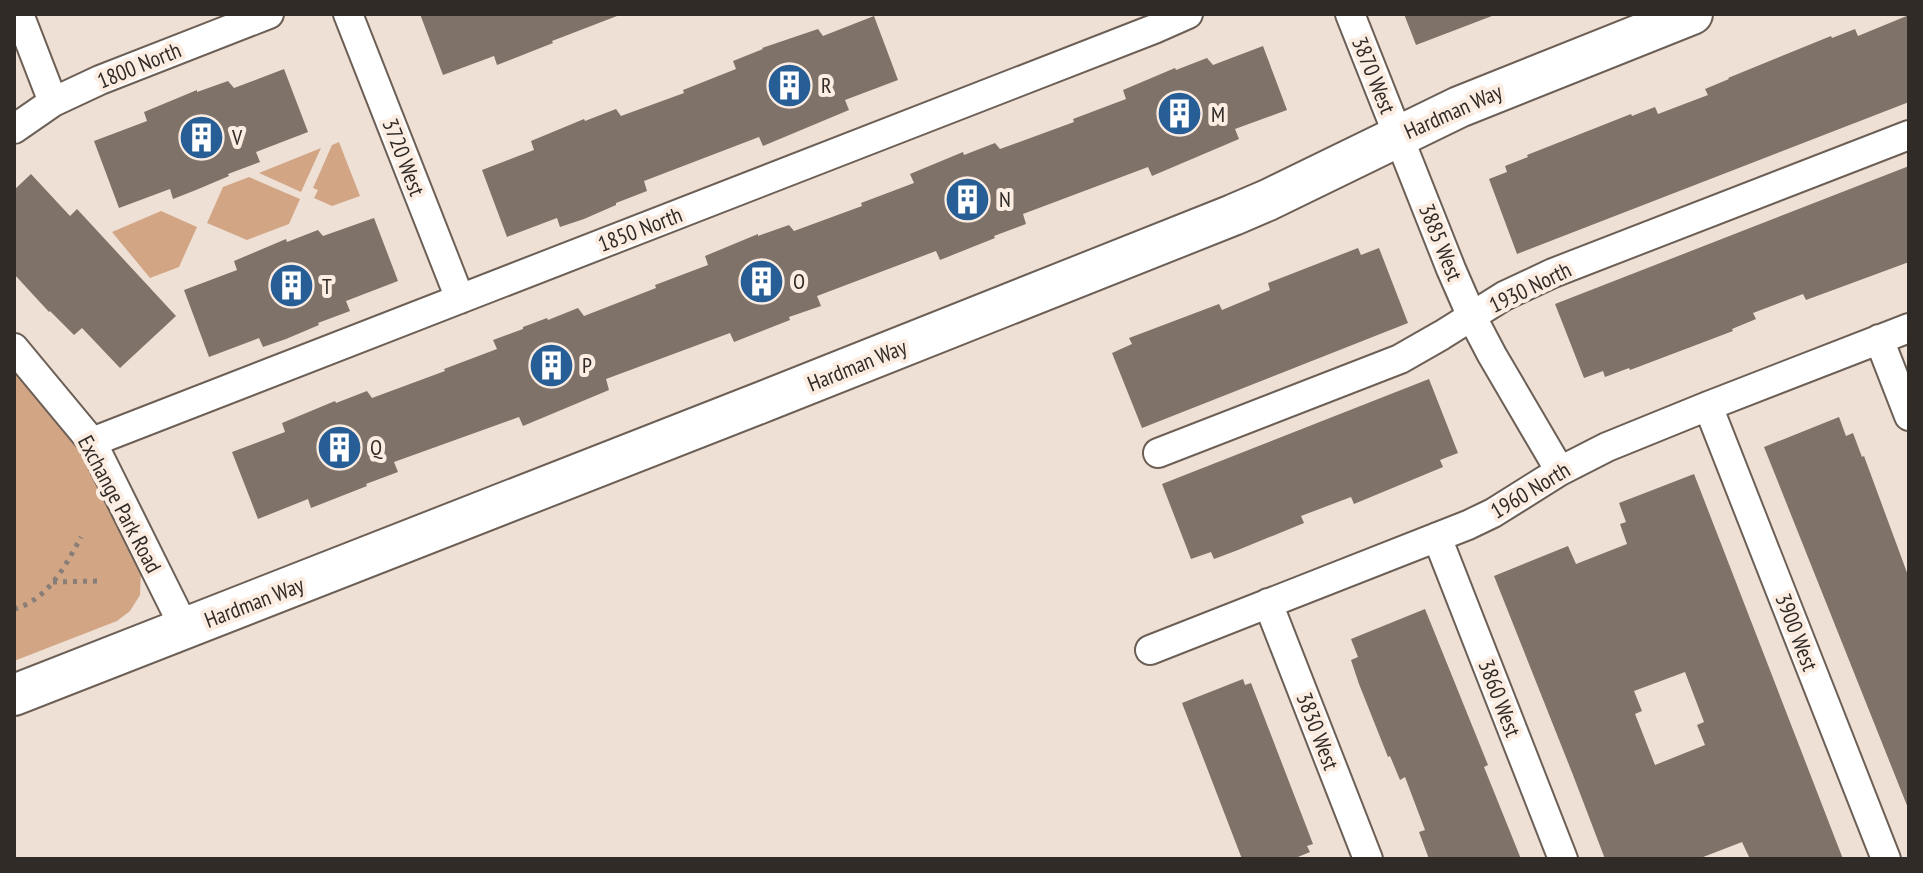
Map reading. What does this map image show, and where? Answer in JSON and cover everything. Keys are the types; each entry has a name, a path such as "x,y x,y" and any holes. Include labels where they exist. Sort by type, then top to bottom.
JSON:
{"street":[{"path":"19,14 53,102"},
{"name":"1800 North","path":"14,129 53,102 100,80 269,14"},
{"name":"3720 West","path":"348,14 460,299"},
{"name":"1850 North","path":"92,442 1188,14"},
{"name":"3870 West","path":"1350,14 1398,135"},
{"name":"Hardman Way","path":"14,695 1233,215 1459,107 1692,14"},
{"name":"3885 West","path":"1398,135 1472,317 1560,471"},
{"name":"1930 North","path":"1158,453 1400,359 1504,296 1553,273 1909,135"},
{"name":"1960 North","path":"1150,650 1493,513 1560,471 1607,447 1909,328"},
{"path":"1879,339 1909,416"},
{"name":"Exchange Park Road","path":"14,348 92,442 185,629"},
{"name":"3900 West","path":"1708,406 1886,859"},
{"name":"3860 West","path":"1437,537 1563,859"},
{"name":"3830 West","path":"1268,603 1368,859"}],"path":[{"path":"14,609 45,591 64,568 81,537"},
{"path":"53,582 100,581"}],"shaded area":[{"path":"339,142 360,196 332,206 314,198 318,190 313,188 332,145"},
{"path":"321,148 301,192 259,173"},
{"path":"249,177 300,199 289,224 247,240 207,223 223,187"},
{"path":"161,211 197,227 179,267 150,278 112,232"},
{"path":"14,363 57,415 79,449 141,570 140,595 130,611 117,621 14,661"}],"building":[{"path":"420,14 617,16 497,65 494,56 443,75"},
{"path":"1404,14 1492,14 1492,16 1416,45"},
{"path":"1909,15 1909,102 1517,254 1489,179 1507,172 1505,166 1631,114 1655,107 1658,114 1708,95 1705,89 1831,36 1855,29 1858,36"},
{"path":"874,16 898,80 845,100 849,110 763,146 759,137 644,181 647,191 584,219 560,227 557,218 507,237 482,170 534,150 531,141 584,119 616,109 621,116 684,93 683,90 736,69 733,61 762,48 818,29 823,36"},
{"path":"1263,46 1287,110 1235,129 1239,139 1152,176 1148,167 1023,214 1026,224 940,260 936,251 817,296 821,306 734,342 730,333 606,379 609,390 523,426 519,417 394,462 398,472 311,508 308,499 258,519 232,452 285,432 282,423 335,401 367,391 372,398 445,371 497,349 493,340 547,318 578,308 584,316 656,288 655,285 708,265 705,256 758,234 789,225 794,231 862,206 861,203 914,183 910,174 963,152 964,155 995,143 1000,149 1074,122 1073,119 1126,99 1123,90 1175,68 1207,58 1213,65"},
{"name":"V","path":"284,69 308,132 256,152 260,162 196,190 173,199 170,189 119,208 94,141 147,121 144,112 197,90 228,81 234,88"},
{"path":"1909,166 1909,262 1806,300 1803,294 1753,313 1756,319 1733,331 1630,370 1605,377 1603,371 1584,378 1555,304"},
{"path":"31,174 70,216 77,209 176,316 120,368 82,328 74,335 14,274 14,190"},
{"name":"T","path":"374,218 398,281 346,301 350,311 286,339 263,347 259,338 209,357 184,290 237,270 234,261 286,239 287,242 318,230 323,236"},
{"path":"1358,248 1361,255 1379,248 1408,323 1142,428 1112,353 1132,344 1129,338 1219,304 1222,310 1270,290 1268,283"},
{"path":"1429,379 1458,453 1440,460 1443,467 1354,504 1351,497 1301,516 1304,523 1214,559 1211,552 1191,559 1162,484"},
{"path":"1839,417 1846,436 1853,433 1864,456 1909,578 1908,808 1764,447"},
{"path":"1694,474 1843,859 1750,859 1742,842 1698,859 1605,859 1494,576 1568,546 1576,564 1627,544 1620,524 1626,522 1619,503","holes":["1685,672 1704,722 1697,725 1705,745 1655,765 1635,714 1642,711 1634,691"]},
{"path":"1425,609 1488,765 1484,767 1521,859 1429,859 1419,832 1425,830 1405,777 1400,780 1388,757 1359,684 1351,660 1358,657 1351,639"},
{"path":"1243,679 1245,685 1251,683 1313,844 1307,846 1310,852 1293,859 1242,859 1182,703"}],"place":[{"name":"R","path":"790,85"},
{"name":"M","path":"1180,114"},
{"name":"V","path":"201,137"},
{"name":"N","path":"968,199"},
{"name":"O","path":"762,281"},
{"name":"T","path":"291,286"},
{"name":"P","path":"551,365"},
{"name":"Q","path":"339,447"}]}
